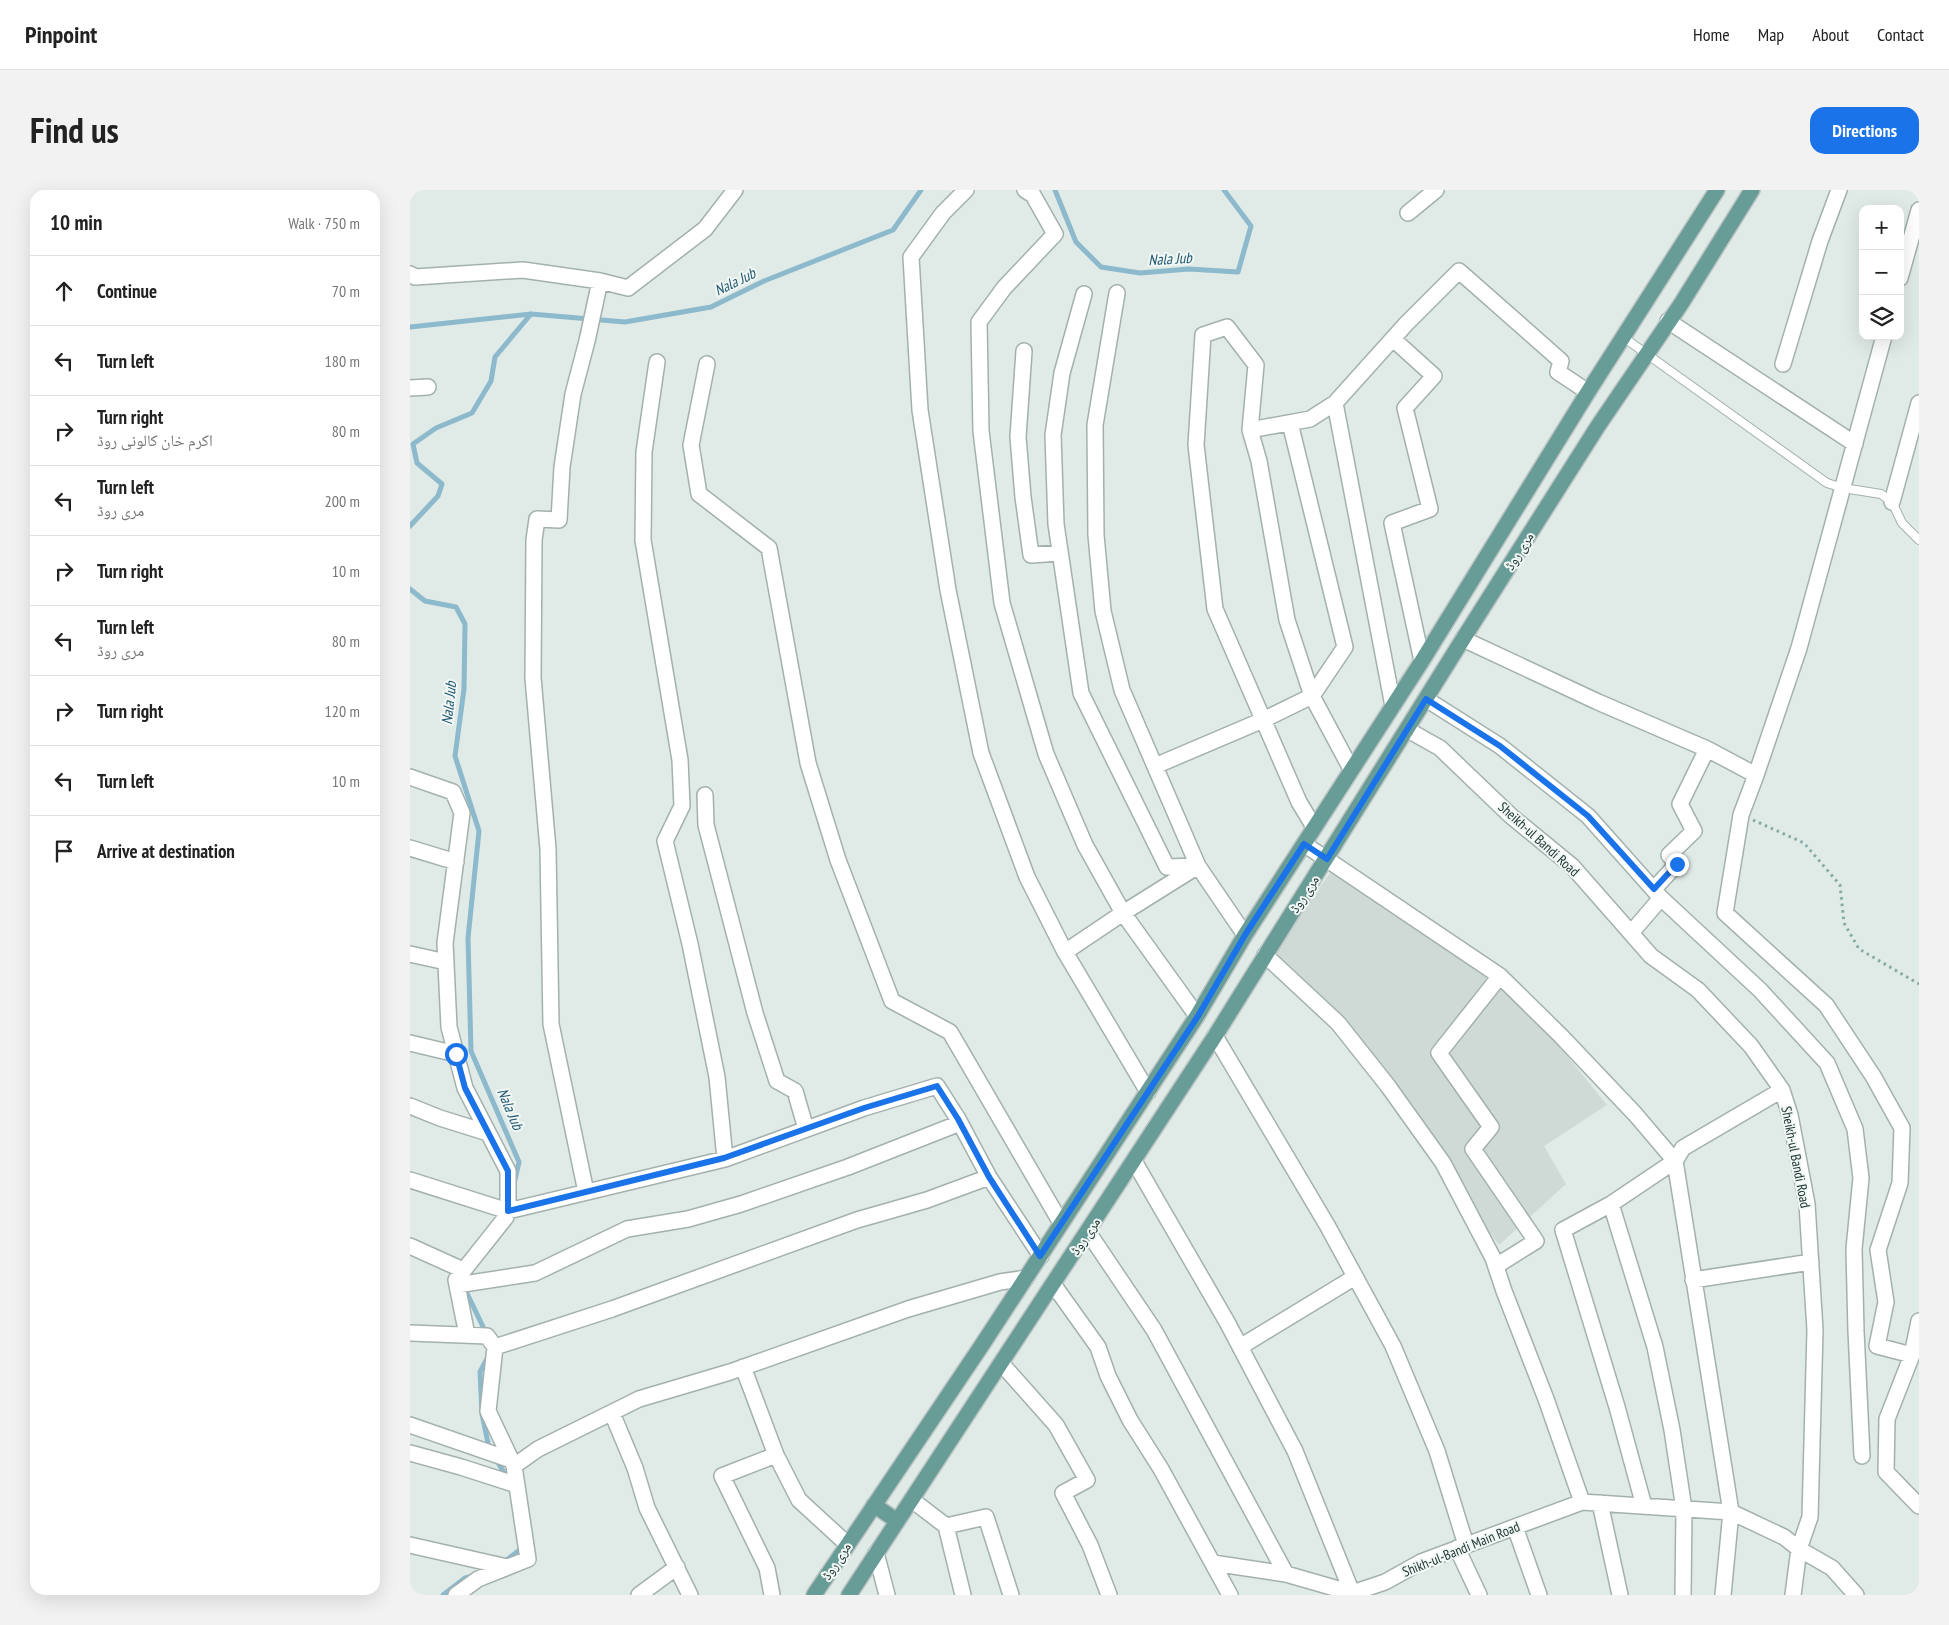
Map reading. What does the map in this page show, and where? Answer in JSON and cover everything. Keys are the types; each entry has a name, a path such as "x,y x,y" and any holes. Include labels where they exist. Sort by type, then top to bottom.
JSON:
{"main road":[{"name":"مری روڈ","path":"814,1595 1198,1016 1245,935 1422,661 1588,392 1717,190"},
{"name":"مری روڈ","path":"849,1595 1215,1036 1598,426 1647,354 1752,190"},
{"path":"874,1505 897,1521"}],"street":[{"path":"410,274 415,277 523,270 600,281 628,288 704,229 735,190"},
{"path":"966,190 943,213 912,257 920,410 948,590 982,753 1027,877 1065,952 1148,1092"},
{"path":"1025,190 1032,196 1055,234 1004,288 979,322 981,431 1002,603 1046,754 1085,845 1123,913 1198,1016"},
{"path":"1408,213 1436,190"},
{"path":"1783,364 1820,241 1839,190"},
{"path":"1904,264 1919,210"},
{"path":"1250,430 1310,420 1335,403 1393,339 1459,271 1561,361 1558,372 1588,392"},
{"path":"586,1192 551,1024 548,849 533,678 534,540 537,518 559,520 562,467 573,394 600,281"},
{"path":"1117,293 1095,425 1096,535 1104,611 1122,690 1198,866 1245,935"},
{"path":"1084,294 1062,373 1053,435 1056,524 1081,693 1167,867 1198,866"},
{"path":"1668,321 1856,444"},
{"path":"1314,827 1299,802 1215,609 1196,445 1203,335 1227,326 1256,364 1250,430 1259,461 1287,620 1312,696 1351,769"},
{"path":"1393,339 1434,376 1405,408 1430,509 1392,522 1422,661"},
{"path":"1883,340 1799,648 1742,815 1725,913 1826,1005 1873,1076 1902,1128 1900,1182 1878,1250 1886,1302 1877,1346 1912,1355"},
{"path":"1024,351 1018,437 1022,497 1031,555 1060,553"},
{"path":"657,362 644,452 643,540 680,760 682,806 664,841 690,944 717,1077 724,1158"},
{"path":"707,364 690,446 698,494 769,548 808,763 838,860 892,1001 950,1032 1061,1223"},
{"path":"410,388 428,387"},
{"path":"1335,403 1393,706"},
{"path":"1892,502 1919,403"},
{"path":"1155,766 1263,720 1312,696 1345,647 1290,423"},
{"path":"1463,639 1598,702 1707,749 1756,775"},
{"path":"1426,699 1500,746 1588,816 1657,894 1760,990 1827,1063 1855,1129 1861,1178 1854,1249 1862,1456"},
{"name":"Sheikh-ul Bandi Road","path":"1408,730 1440,748 1511,816 1572,866 1651,956 1698,990 1751,1046 1782,1090 1790,1115 1807,1204 1815,1330 1810,1517 1799,1549 1793,1595"},
{"path":"1630,933 1677,864 1669,855 1694,831 1680,804 1707,749"},
{"path":"410,777 453,792 462,813 445,943 449,1027 465,1088 508,1171 508,1211 506,1217 456,1280 467,1335"},
{"path":"705,795 706,825 755,1013 777,1081 795,1091 806,1129"},
{"path":"1304,844 1500,976 1635,1114 1675,1161 1731,1512 1723,1595"},
{"path":"410,848 456,862"},
{"path":"1065,952 1198,866"},
{"path":"410,954 446,962"},
{"path":"1265,955 1338,1023 1388,1086 1443,1163 1493,1258 1546,1398 1582,1502"},
{"path":"1496,1266 1536,1241 1473,1149 1491,1127 1439,1053 1500,976"},
{"path":"1215,1036 1393,1346 1437,1451 1462,1547 1479,1595"},
{"path":"410,1043 456,1054"},
{"path":"410,1180 508,1211 724,1158 864,1108 937,1086 960,1123 989,1177 1040,1256"},
{"path":"1644,1506 1617,1407 1563,1230 1611,1204 1675,1161 1683,1148 1782,1090"},
{"path":"410,1106 440,1118 488,1133"},
{"path":"457,1285 535,1273 627,1229 688,1219 741,1204 848,1167 960,1123"},
{"path":"1134,1161 1240,1347 1295,1450 1352,1594"},
{"path":"495,1347 612,1309 857,1220 927,1200 989,1177"},
{"path":"1611,1204 1655,1347 1672,1430 1684,1509 1683,1595"},
{"path":"1088,1232 1154,1330 1286,1574"},
{"path":"410,1246 463,1270"},
{"path":"1693,1280 1811,1262"},
{"path":"1240,1347 1355,1277"},
{"path":"410,1425 512,1463 639,1399 743,1367 908,1309 1000,1282 1026,1278"},
{"path":"1053,1284 1098,1347 1108,1376 1130,1420 1160,1469 1230,1595"},
{"path":"1919,1321 1912,1355 1887,1419 1886,1472 1919,1506"},
{"path":"410,1333 487,1336 495,1347 488,1411 512,1463 528,1559 478,1579 456,1595"},
{"path":"1001,1363 1056,1425 1088,1480 1063,1494 1090,1546 1109,1595"},
{"path":"743,1367 776,1455 799,1500 847,1544"},
{"path":"612,1413 635,1468 647,1508 690,1595"},
{"path":"410,1453 517,1485"},
{"path":"772,1595 767,1568 722,1476 776,1455"},
{"path":"912,1500 946,1526 963,1595"},
{"name":"Shikh-ul-Bandi Main Road","path":"1352,1594 1388,1588 1422,1562 1582,1502 1731,1512 1784,1537 1799,1549 1832,1568 1856,1595"},
{"path":"1600,1503 1620,1595"},
{"path":"946,1526 986,1517 1011,1595"},
{"path":"1515,1527 1539,1595"},
{"path":"410,1545 508,1567"},
{"path":"876,1553 887,1595"},
{"path":"1213,1563 1286,1574 1352,1594"},
{"path":"639,1595 677,1567"}],"lane":[{"path":"1623,337 1827,483 1843,488 1881,494 1892,502 1902,523 1919,540"}],"path":[{"path":"1742,815 1804,843 1840,884 1844,923 1860,949 1919,984"}],"shaded area":[{"path":"1334,868 1506,981 1607,1105 1544,1146 1566,1184 1499,1245 1353,1046 1269,954"}],"waterway":[{"name":"Nala Jub","path":"410,327 531,314 625,322 711,307 764,281 893,230 921,190"},
{"name":"Nala Jub","path":"1055,190 1076,242 1101,267 1140,273 1189,269 1238,272 1251,226 1224,190"},
{"name":"Nala Jub","path":"410,526 438,496 442,484 417,463 413,444 436,428 472,413 491,381 495,357 531,314"},
{"name":"Nala Jub","path":"410,589 425,601 456,607 465,624 464,689 455,756 479,831 468,938 471,1051 519,1162 514,1184"},
{"name":"Nala Jub","path":"464,1287 486,1333"},
{"name":"Nala Jub","path":"489,1355 480,1372 482,1414 489,1448"},
{"name":"Nala Jub","path":"496,1459 507,1478"},
{"name":"Nala Jub","path":"504,1562 522,1548"},
{"name":"Nala Jub","path":"443,1595 465,1578 474,1576"}],"route":[{"path":"456,1054 465,1088 508,1171 508,1211 724,1158 864,1108 937,1086 958,1119 989,1177 1040,1256 1198,1016 1245,935 1304,844 1327,859 1426,699 1500,746 1588,816 1654,889 1677,864"}]}
